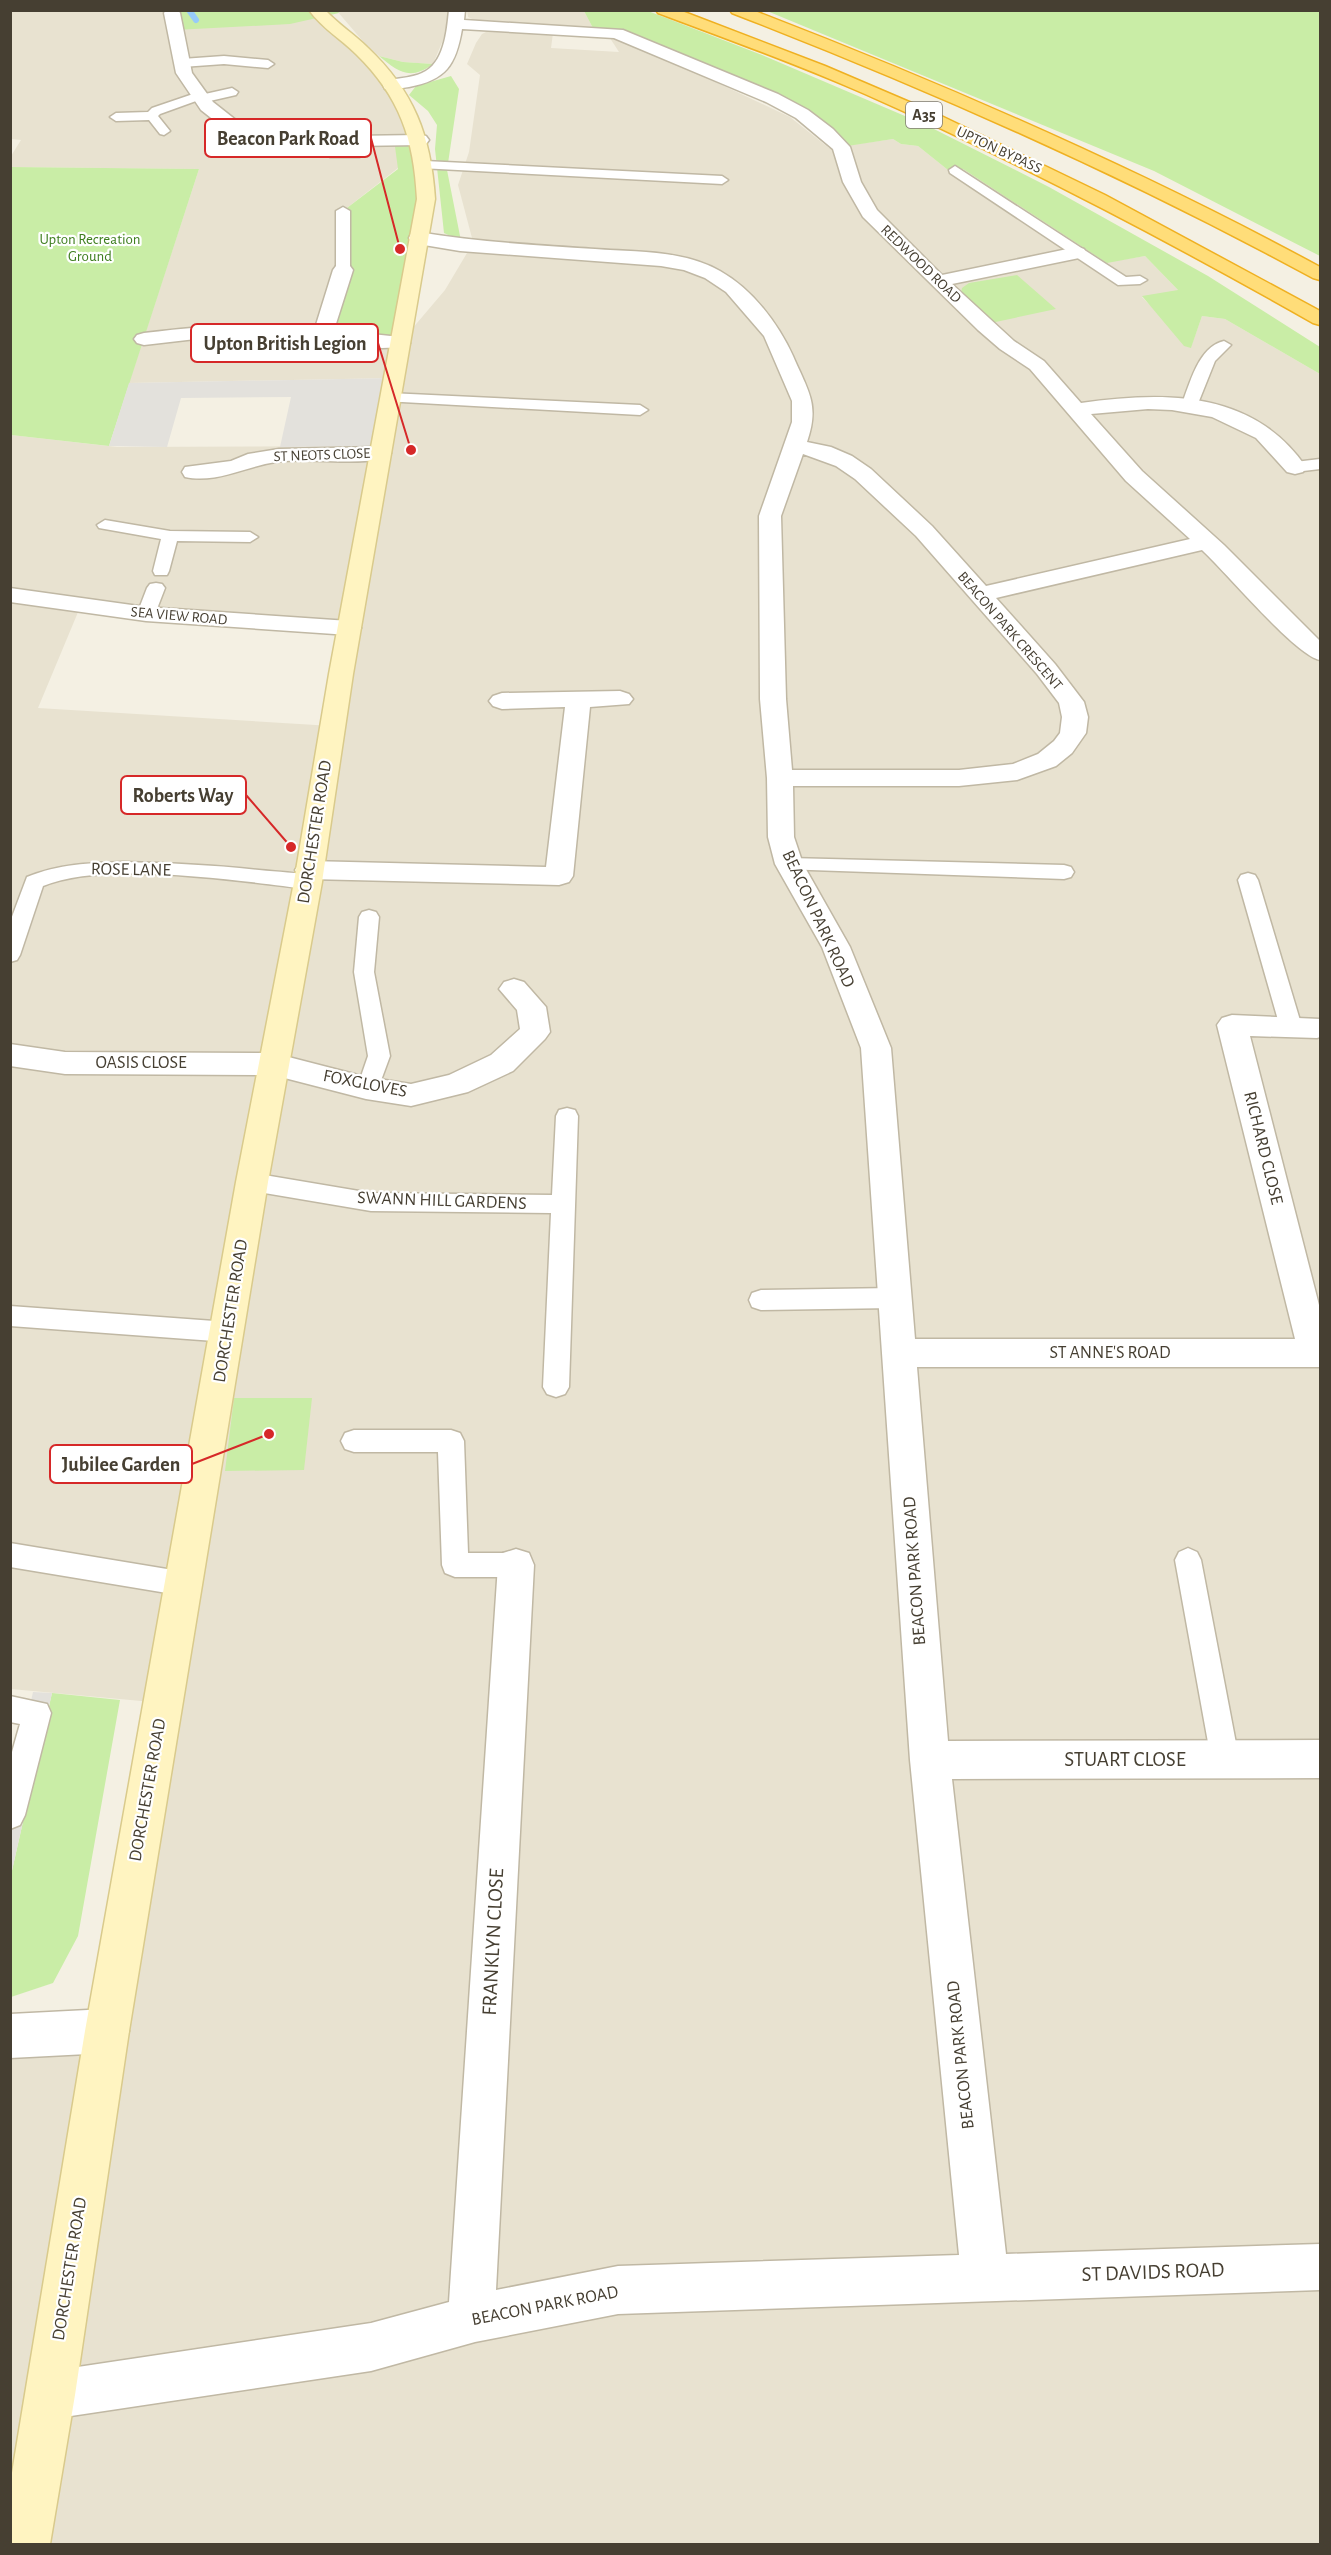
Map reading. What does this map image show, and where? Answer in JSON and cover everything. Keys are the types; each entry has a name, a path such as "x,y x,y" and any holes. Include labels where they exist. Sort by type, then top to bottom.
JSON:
{"highway":[{"name":"UPTON BYPASS","path":"663,10 880,94 991,145 1178,238 1320,319"},
{"name":"UPTON BYPASS","path":"737,10 911,77 1006,119 1104,164 1271,247 1320,274"},
{"name":"A35","path":"1178,238 1320,330"},
{"name":"A35","path":"1271,247 1320,267"}],"main road":[{"name":"DORCHESTER ROAD","path":"25,2544 51,2396 107,2031 252,1182 309,876 349,628 426,199 423,152 407,108 368,56 316,10"}],"street":[{"path":"172,12 184,73 207,106 240,132 284,142 358,140 423,152"},
{"path":"391,85 434,75 443,64 456,17"},
{"name":"REDWOOD ROAD","path":"456,17 618,33 772,98 802,114 841,147 852,182 869,213 992,333 1037,365 1134,476 1207,542 1320,653"},
{"name":"BEACON PARK ROAD","path":"51,2396 371,2347 475,2318 618,2290 985,2278 930,1760 876,1048 836,947 789,864 781,837 780,778 773,699 770,516 803,422 802,401 773,334 733,288 712,274 660,260 460,245 418,238"},
{"path":"939,281 1077,253"},
{"path":"323,333 343,270"},
{"path":"144,339 251,329 323,333 362,341 400,344"},
{"path":"1075,410 1120,403 1159,402 1209,408 1237,418 1265,434 1296,467"},
{"name":"BEACON PARK CRESCENT","path":"780,778 987,777 1032,768 1063,747 1073,733 1074,717 1071,702 1046,669 979,596 924,531 863,474 823,452 795,446"},
{"name":"ST NEOTS CLOSE","path":"193,472 235,467 256,459 279,455 380,453"},
{"path":"979,596 1207,542"},
{"name":"SEA VIEW ROAD","path":"10,595 146,614 349,628"},
{"path":"1293,629 1320,621"},
{"path":"502,701 620,699"},
{"path":"309,876 559,876 578,700"},
{"name":"FOXGLOVES","path":"273,1064 368,1088 411,1095 457,1084 502,1063 535,1032 531,1007 514,989"},
{"name":"RICHARD CLOSE","path":"1304,1027 1232,1025 1318,1353"},
{"name":"OASIS CLOSE","path":"10,1055 65,1063 273,1064"},
{"name":"ST ANNE'S ROAD","path":"899,1353 1318,1353"},
{"name":"FRANKLYN CLOSE","path":"475,2318 472,2300 516,1565"},
{"name":"STUART CLOSE","path":"930,1760 1320,1759"},
{"path":"10,2036 107,2031"},
{"name":"ST DAVIDS ROAD","path":"985,2278 1320,2266"}],"lane":[{"path":"182,63 224,60 268,64"},
{"path":"153,116 156,111 201,97 232,92"},
{"path":"116,117 153,116"},
{"path":"153,116 164,131"},
{"path":"330,153 356,154 358,140"},
{"path":"423,152 722,180"},
{"path":"955,170 1123,282 1140,280"},
{"path":"343,212 343,270"},
{"path":"1189,406 1208,359 1224,345"},
{"path":"389,398 640,410"},
{"path":"1296,467 1320,464"},
{"path":"105,525 170,536 250,537"},
{"path":"146,614 170,536"},
{"path":"789,864 1064,872"},
{"name":"ROSE LANE","path":"10,955 34,882 66,870 309,876"},
{"path":"1248,880 1304,1027"},
{"path":"368,1088 380,1056 364,972 369,916"},
{"path":"556,1387 567,1116"},
{"name":"SWANN HILL GARDENS","path":"252,1182 371,1202 562,1204"},
{"path":"761,1300 894,1298"},
{"path":"10,1316 228,1332"},
{"path":"354,1441 451,1441 454,1565 516,1565"},
{"path":"10,1555 185,1584"},
{"path":"1188,1560 1225,1759"},
{"path":"10,1709 37,1713 10,1815"}],"shaded area":[{"path":"11,11 178,11 322,17 341,33 415,125 398,168 343,211 400,343 445,290 467,253 472,238 458,185 469,152 480,75 467,64 482,34 486,32 553,33 551,48 619,52 608,35 645,49 790,117 829,148 893,139 901,144 918,146 948,170 963,169 1107,262 1145,256 1179,291 1142,297 1191,347 1202,316 1225,319 1320,374 1320,2544 11,2544 11,2036 107,2031 163,1703 11,1689 11,435 117,447 381,446 393,378 129,383 199,169 11,167 11,156 21,140 11,139","holes":["81,605 349,629 332,726 38,708"]},
{"path":"337,11 449,11 443,40 433,64 403,62 379,56 367,46"},
{"path":"467,11 584,11 594,30 476,21 468,17"},
{"path":"393,378 381,446 280,447 291,397 181,398 167,447 109,446 129,383"},
{"path":"33,1692 52,1693 11,1875 11,1788"}],"green space":[{"path":"178,10 337,10 339,13 290,24 175,30"},
{"path":"584,11 648,11 762,55 926,125 1049,187 1208,276 1320,347 1320,374 1225,319 1202,316 1191,348 1184,346 1142,296 1178,290 1145,256 1107,263 963,169 948,170 918,146 901,144 893,139 841,147 802,114 594,30"},
{"path":"767,11 1320,11 1320,256 1154,171"},
{"path":"379,56 403,62 433,64 418,72 404,72"},
{"path":"451,76 459,89 447,170 461,241 444,233 435,149 437,125 428,111 409,95 416,86"},
{"path":"394,139 420,140 425,165 400,343 323,333 343,270 343,211 398,169"},
{"name":"Upton Recreation Ground","path":"11,167 199,169 109,446 11,435"},
{"path":"1017,275 1056,309 991,323 961,293 962,288 969,283"},
{"path":"234,1398 312,1398 304,1470 225,1471"},
{"path":"52,1693 120,1700 78,1936 53,1983 11,1997 11,1875"}],"waterway":[{"path":"189,10 196,20"}],"place":[{"name":"Beacon Park Road","path":"400,249"},
{"name":"Upton British Legion","path":"411,450"},
{"name":"Roberts Way","path":"291,847"},
{"name":"Jubilee Garden","path":"269,1434"}]}
